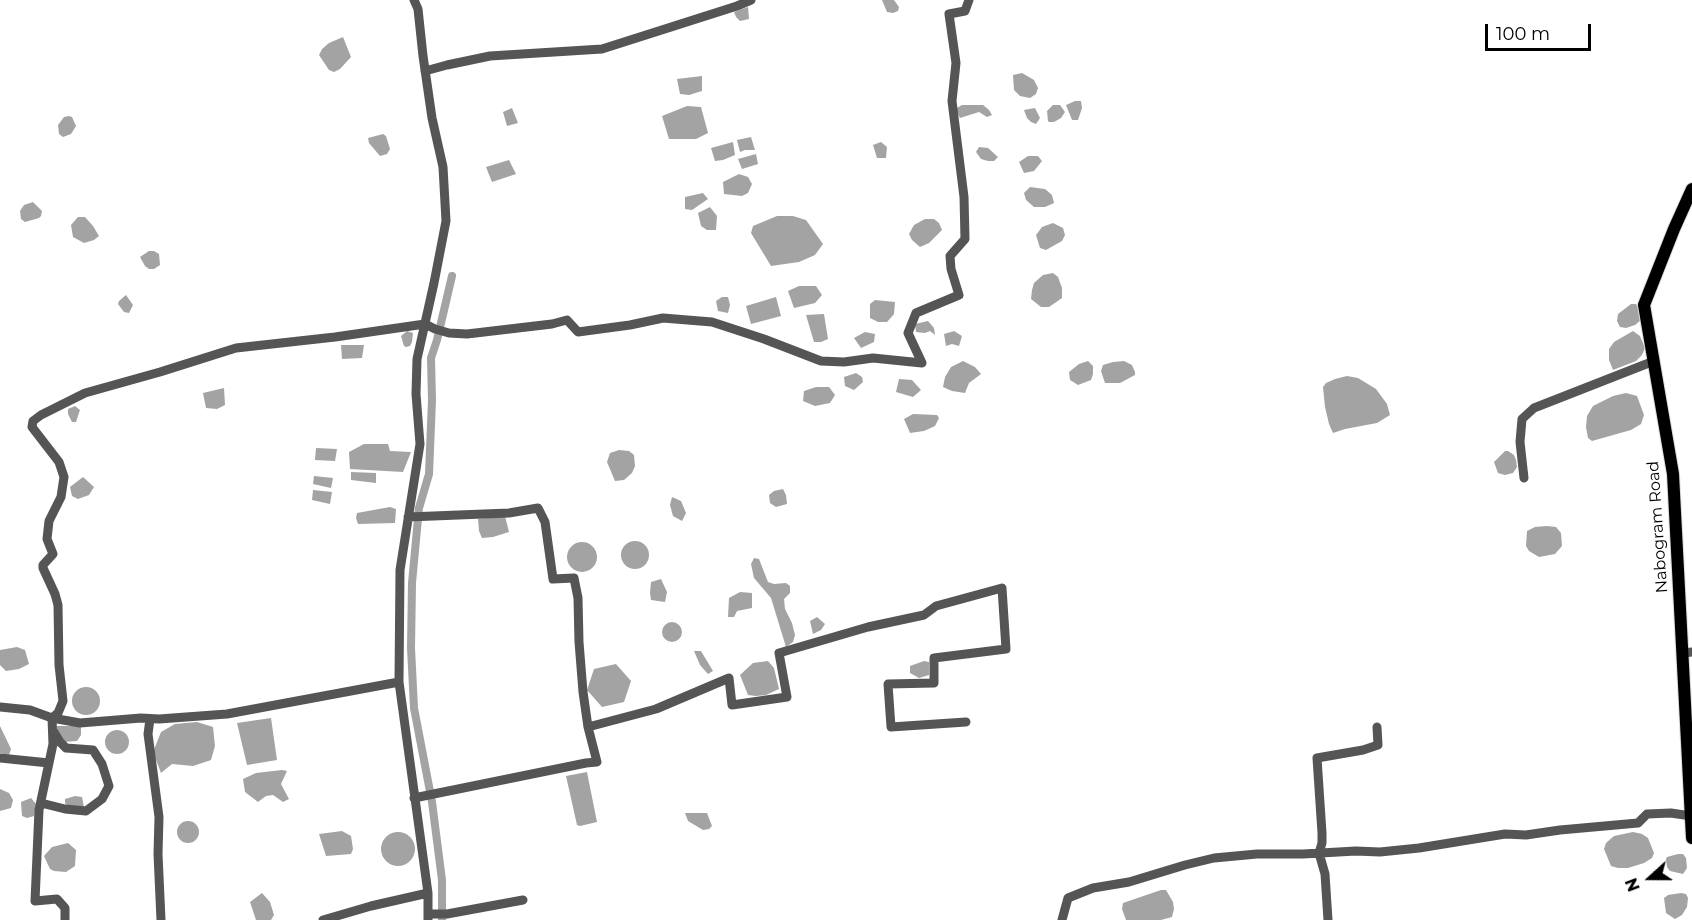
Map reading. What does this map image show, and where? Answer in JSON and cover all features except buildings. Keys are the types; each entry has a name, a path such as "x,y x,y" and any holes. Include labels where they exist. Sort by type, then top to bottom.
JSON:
{"main road":[{"name":"Nabogram Road","path":"1692,189 1644,305 1674,474 1687,653 1692,838"}],"street":[{"path":"414,0 418,9 432,118 443,167 446,221 417,359 420,444 400,570 399,682 428,893 429,916 449,917 523,900"},
{"path":"427,70 490,56 602,49 751,0"},
{"path":"52,718 58,713 63,701 59,665 58,605 43,565 53,554 47,538 49,521 61,497 64,477 58,462 32,427 33,421 41,415 86,393 236,348 424,324 449,333 483,333 567,320 578,332 663,318 712,322 821,361 844,362 873,358 922,363 908,333 916,313 959,295 951,269 950,256 965,239 964,197 952,101 956,63 949,14 965,11 969,0"},
{"path":"1524,478 1520,442 1522,419 1533,408 1654,361"},
{"path":"410,516 509,513 538,508 545,522 553,579 574,578 578,598 583,692 588,727 597,762 586,762 414,798"},
{"path":"588,727 656,709 729,678 732,705 787,697 779,653 868,627 924,615 936,606 1002,588 1006,649 934,658 934,683 888,684 891,727 966,722"},
{"path":"0,707 30,710 52,718 80,723 150,719 227,714 399,682"},
{"path":"52,718 53,744 41,803 35,901 57,899 65,908 65,920"},
{"path":"150,719 148,735 159,817 161,920"},
{"path":"1328,920 1325,874 1319,852 1322,833 1317,758 1378,745 1377,727"},
{"path":"41,803 86,811 102,799 109,786 102,764 93,750 66,747 53,730"},
{"path":"0,758 49,763"},
{"path":"1062,920 1068,898 1093,888 1129,882 1185,865 1234,855 1380,852 1505,834 1526,835 1638,823 1647,814 1671,813 1691,816"},
{"path":"323,920 428,893"}],"shaded area":[{"path":"882,0 894,0 899,7 898,11 887,12"},
{"path":"748,7 749,19 740,21 734,12"},
{"path":"343,37 351,57 334,72 329,70 319,55 329,43"},
{"path":"1022,73 1034,80 1038,88 1036,94 1030,98 1020,96 1014,90 1013,75"},
{"path":"702,76 702,91 689,95 680,94 677,79"},
{"path":"1081,101 1082,108 1078,120 1072,120 1066,105"},
{"path":"962,105 983,105 992,115 987,117 979,112 960,118 955,109"},
{"path":"1053,105 1060,105 1065,112 1061,118 1049,122 1047,111"},
{"path":"687,106 701,107 708,133 696,139 669,139 662,116"},
{"path":"512,108 518,123 507,126 503,112"},
{"path":"1035,108 1040,118 1036,124 1027,118 1024,110"},
{"path":"64,117 72,117 76,126 71,134 63,137 59,134 58,125"},
{"path":"383,134 386,136 390,149 387,154 380,156 369,143 368,138"},
{"path":"751,137 755,150 740,152 737,140"},
{"path":"733,142 735,155 715,161 711,148"},
{"path":"881,142 887,147 886,158 877,158 873,145"},
{"path":"979,147 988,148 998,157 994,161 981,159 976,152"},
{"path":"756,154 758,164 742,169 738,159"},
{"path":"1028,156 1038,156 1042,161 1034,171 1024,173 1019,162"},
{"path":"509,160 516,174 492,182 486,167"},
{"path":"739,174 748,177 752,184 748,193 742,196 724,194 723,182"},
{"path":"1030,187 1045,189 1052,195 1054,203 1045,207 1034,207 1026,200 1024,193"},
{"path":"703,193 708,199 692,210 685,209 685,197"},
{"path":"33,202 42,211 41,216 25,222 21,219 20,211 24,205"},
{"path":"710,207 717,216 716,230 707,230 701,226 698,213"},
{"path":"777,216 793,216 806,220 823,244 815,255 799,262 771,266 751,233 753,226"},
{"path":"78,217 85,217 99,236 84,243 73,237 71,225"},
{"path":"925,219 934,219 942,230 929,243 920,247 909,234 914,225"},
{"path":"1053,223 1063,228 1065,235 1062,241 1046,250 1040,248 1036,235 1042,227"},
{"path":"149,251 159,254 160,265 154,269 145,266 140,257"},
{"path":"1053,273 1058,277 1062,288 1062,298 1049,307 1041,307 1031,299 1034,283 1043,275"},
{"path":"799,286 816,286 822,295 815,303 794,308 788,291"},
{"path":"126,295 133,305 129,313 124,312 118,304"},
{"path":"722,297 728,297 730,305 728,313 718,311 716,301"},
{"path":"776,297 781,316 751,324 746,306"},
{"path":"875,300 895,302 894,314 887,322 878,322 870,318 870,304"},
{"path":"1631,304 1636,304 1641,320 1626,328 1620,327 1617,321 1618,314"},
{"path":"824,314 828,339 814,342 806,315"},
{"path":"928,321 934,328 935,335 930,331 916,332 915,324"},
{"path":"407,331 413,333 410,346 406,347 401,336"},
{"path":"954,331 962,336 959,346 952,344 946,346 944,334"},
{"path":"1633,331 1640,336 1645,348 1642,355 1636,361 1613,370 1609,360 1609,349 1614,342"},
{"path":"865,332 875,334 874,342 861,348 854,338"},
{"path":"341,345 364,345 362,358 342,359"},
{"path":"963,361 975,367 981,374 969,383 965,393 943,387 945,377 951,367"},
{"path":"1088,361 1093,366 1091,380 1078,385 1070,380 1069,372 1079,364"},
{"path":"1124,361 1132,365 1135,375 1120,383 1105,383 1101,371 1103,365"},
{"path":"856,373 862,377 863,382 854,390 845,386 844,377"},
{"path":"1347,376 1358,378 1376,389 1387,404 1390,415 1377,423 1333,433 1325,407 1323,387 1326,383"},
{"path":"899,379 912,380 921,390 913,397 896,392"},
{"path":"816,387 829,387 835,395 830,403 815,406 803,401 804,391"},
{"path":"224,388 225,405 217,409 206,408 203,393"},
{"path":"1626,393 1637,396 1644,415 1641,424 1631,430 1592,441 1588,438 1587,416 1593,406 1613,396"},
{"path":"75,406 80,410 76,422 72,422 68,409"},
{"path":"913,414 937,415 939,418 935,426 924,431 910,433 904,419"},
{"path":"364,444 388,444 390,451 411,452 403,472 350,469 349,452"},
{"path":"316,448 337,449 335,461 315,460"},
{"path":"619,450 629,451 634,455 635,466 632,473 624,480 615,481 607,462 610,453"},
{"path":"1505,451 1514,455 1517,467 1513,473 1505,475 1498,473 1494,462"},
{"path":"351,472 376,473 376,483 351,480"},
{"path":"314,476 333,478 331,488 313,484"},
{"path":"83,477 94,487 89,495 78,499 72,496 70,487"},
{"path":"783,489 787,504 776,507 770,503 769,495"},
{"path":"313,490 332,492 330,504 312,500"},
{"path":"672,497 681,501 686,513 682,521 673,516 670,505"},
{"path":"390,507 396,509 395,523 358,524 357,513"},
{"path":"505,516 509,532 482,538 478,519"},
{"path":"1535,527 1556,527 1561,533 1562,546 1555,554 1539,557 1529,551 1526,546 1527,531"},
{"path":"635,541 645,545 649,555 645,565 635,569 625,565 621,555 625,545"},
{"path":"582,542 593,546 597,557 593,568 582,572 571,568 567,557 571,546"},
{"path":"754,558 759,559 768,582 786,583 790,586 790,593 784,599 785,609 795,635 793,642 786,647 771,598 754,578 751,564"},
{"path":"661,579 667,592 665,602 651,600 651,582"},
{"path":"740,592 752,593 752,608 737,611 734,617 728,617 729,598"},
{"path":"817,617 825,624 821,630 813,634 810,621"},
{"path":"672,622 679,625 682,632 679,639 672,642 665,639 662,632 665,625"},
{"path":"17,647 25,650 29,664 19,669 6,671 0,665 0,650"},
{"path":"694,651 701,651 713,671 708,674 700,665"},
{"path":"768,661 774,668 779,689 766,695 748,695 740,675 753,663"},
{"path":"924,661 929,662 929,675 919,678 910,673 910,666"},
{"path":"616,664 631,681 624,702 602,707 587,690 594,669"},
{"path":"86,687 96,691 100,701 96,711 86,715 76,711 72,701 76,691"},
{"path":"271,718 277,760 247,765 237,723"},
{"path":"197,722 213,727 215,746 211,760 193,766 172,764 161,773 153,752 161,732 175,724"},
{"path":"0,726 11,749 9,755 0,753"},
{"path":"57,726 81,726 81,735 77,741 63,742 56,730"},
{"path":"117,730 126,733 129,742 126,751 117,754 108,751 105,742 108,733"},
{"path":"287,771 281,784 289,799 283,802 273,795 266,796 258,802 245,792 243,779 256,773"},
{"path":"587,772 597,822 580,826 577,825 566,776"},
{"path":"0,789 9,793 13,800 11,808 0,811"},
{"path":"75,796 82,797 84,807 69,807 65,803 65,799"},
{"path":"31,798 36,804 34,816 27,818 22,816 21,802"},
{"path":"685,813 707,813 712,826 703,830 688,821"},
{"path":"188,821 196,824 199,832 196,840 188,843 180,840 177,832 180,824"},
{"path":"342,831 351,836 353,849 351,854 326,856 319,834"},
{"path":"398,832 410,837 415,849 410,861 398,866 386,861 381,849 386,837"},
{"path":"1633,832 1648,838 1654,853 1652,858 1628,868 1611,866 1604,849 1606,843 1614,836"},
{"path":"68,843 76,850 75,866 66,872 50,869 44,856 52,847"},
{"path":"1683,854 1686,858 1687,868 1683,874 1670,871 1667,867 1667,857"},
{"path":"1166,890 1173,902 1172,917 1161,920 1126,920 1122,909 1123,903"},
{"path":"262,893 270,902 274,915 271,920 256,920 250,902"},
{"path":"1681,893 1686,894 1688,898 1687,907 1682,915 1675,919 1666,913 1664,898"}],"waterway":[{"path":"442,920 442,880 432,802 414,708 411,648 412,583 419,508 429,474 431,358 452,276"}]}
